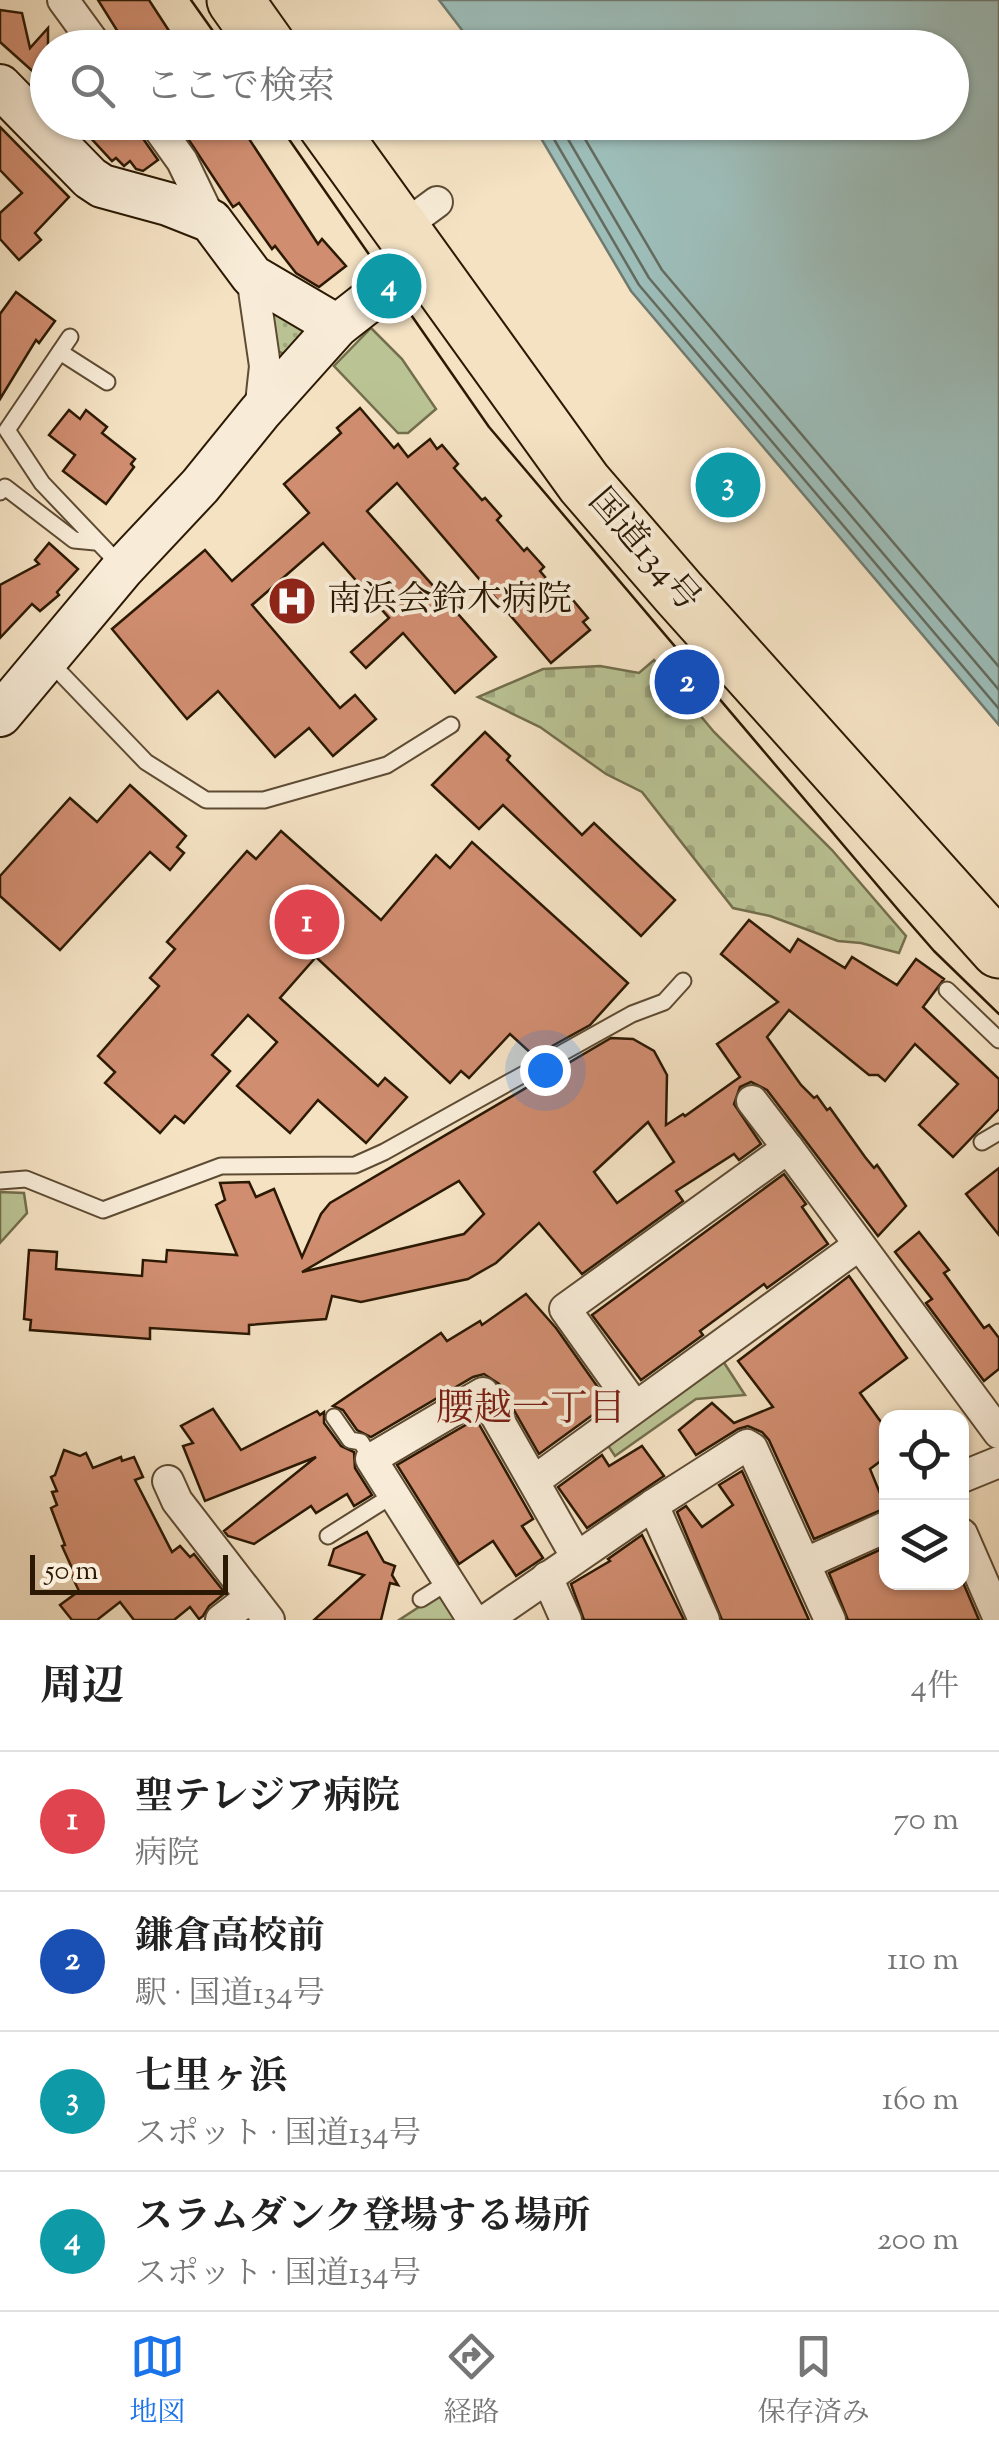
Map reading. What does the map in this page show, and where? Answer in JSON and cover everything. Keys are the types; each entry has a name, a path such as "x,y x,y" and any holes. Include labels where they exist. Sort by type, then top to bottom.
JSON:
{"highway":[{"path":"235,0 257,30"},
{"name":"国道134号","path":"342,140 426,225 584,483 999,950"}],"street":[{"path":"64,0 85,30"},
{"path":"0,86 30,117"},
{"path":"53,140 102,186 168,204 211,221"},
{"path":"167,140 182,161 211,221 252,276 337,326"},
{"path":"0,715 47,659 109,555 200,486 260,412 426,225"},
{"path":"252,276 265,366 260,412"},
{"path":"752,1101 999,1434"},
{"path":"635,1407 566,1309 788,1148"},
{"path":"534,1482 859,1245"},
{"path":"472,1620 371,1459 483,1393 576,1556"},
{"path":"486,1620 576,1556 747,1446 752,1448 830,1620"},
{"path":"969,1473 999,1462"},
{"path":"168,1481 177,1501 260,1608 221,1620"},
{"path":"653,1505 704,1620"},
{"path":"806,1563 879,1530"},
{"path":"969,1550 999,1619"},
{"path":"547,1577 566,1620"}],"lane":[{"path":"70,337 7,430 42,483 109,555"},
{"path":"60,352 107,382"},
{"path":"0,492 5,487 74,540 109,555"},
{"path":"47,659 146,762 206,800 264,800 387,765 451,725"},
{"path":"0,1181 26,1179 103,1210 221,1166 355,1165 632,1014 664,1002 682,982"},
{"path":"946,990 999,1040"},
{"path":"982,1142 999,1132"},
{"path":"334,1417 350,1440 361,1442 371,1459"},
{"path":"328,1536 393,1495"},
{"path":"421,1599 448,1582"}],"green space":[{"path":"268,305 308,328 284,354 276,350"},
{"path":"371,328 402,359 436,409 408,433 398,433 334,366"},
{"path":"654,660 714,732 832,850 906,936 899,953 838,941 770,916 733,908 642,792 606,774 540,727 478,697 543,669 600,666 639,673"},
{"path":"0,1192 24,1193 27,1213 0,1243"},
{"path":"721,1358 745,1395 696,1399 615,1456 605,1441"},
{"path":"445,1590 464,1620 399,1620"}],"water":[{"path":"439,0 999,0 999,725 631,291 542,140 969,140 969,30 462,30"}],"building":[{"path":"98,0 149,0 168,30 117,30"},
{"path":"0,10 22,13 30,69 0,42"},
{"path":"0,127 69,197 35,233 41,240 19,260 0,239 0,213 22,193 0,170"},
{"path":"93,140 144,140 158,160 143,171 130,161 124,166 116,158 112,161"},
{"path":"189,140 250,140 318,244 322,239 346,266 319,287 296,273 275,246 272,249 239,203 233,207"},
{"path":"16,292 55,321 39,343 36,340 0,399 0,314"},
{"path":"360,408 394,448 398,444 408,457 430,439 437,449 442,445 458,464 454,468 501,516 497,520 524,551 527,548 544,567 540,571 567,603 572,599 588,618 583,622 590,630 551,663 397,483 367,511 496,657 455,693 403,633 366,668 351,652 389,618 323,543 252,605 340,708 355,695 376,719 333,756 309,728 275,757 218,691 187,719 112,629 205,550 232,581 309,513 284,484 341,433 337,428"},
{"path":"69,410 80,419 86,410 107,427 102,433 135,459 131,464 134,467 106,504 63,471 75,455 49,435"},
{"path":"49,543 78,569 57,592 59,595 40,611 32,604 0,638 0,585 39,564 35,560"},
{"path":"485,732 510,756 507,760 582,835 594,823 675,900 641,936 503,805 479,829 432,785"},
{"path":"130,785 186,836 177,847 184,853 170,870 150,852 60,950 0,896 0,876 70,798 97,822"},
{"path":"281,831 381,920 436,855 450,868 472,842 628,983 590,1025 534,1056 510,1034 469,1078 461,1071 450,1083 316,957 280,998 378,1086 385,1078 407,1097 366,1143 318,1100 290,1133 237,1086 277,1042 248,1015 212,1055 230,1071 184,1123 175,1116 160,1133 105,1083 115,1072 98,1056 159,986 150,978 175,949 167,942 247,851 256,859"},
{"path":"749,920 790,952 798,939 845,968 852,957 897,985 916,959 944,979 923,1007 999,1079 999,1109 953,1157 919,1125 958,1084 915,1044 885,1081 878,1075 869,1075 789,1010 767,1037 801,1085 814,1098 817,1096 827,1110 830,1108 906,1206 878,1236 767,1090 751,1082 740,1087 734,1104 761,1144 739,1160 734,1154 676,1191 683,1201 582,1274 539,1223 496,1263 468,1279 361,1302 332,1296 326,1319 249,1325 249,1334 150,1328 150,1339 30,1330 31,1320 24,1319 29,1250 57,1252 56,1269 142,1276 143,1260 166,1262 167,1250 237,1255 216,1205 225,1200 220,1183 249,1182 256,1197 274,1189 302,1257 330,1203 611,1038 633,1039 654,1051 667,1075 666,1125 685,1116 740,1077 717,1044 778,1002 721,954","holes":["648,1122 674,1162 617,1203 594,1172","459,1181 484,1214 464,1234 302,1272"]},
{"path":"999,1168 999,1235 966,1194"},
{"path":"784,1174 828,1244 767,1288 764,1284 641,1380 592,1315"},
{"path":"919,1232 949,1270 944,1273 984,1328 989,1325 999,1338 999,1369 984,1381 926,1303 932,1299 895,1252"},
{"path":"849,1276 907,1358 860,1393 879,1419 879,1462 870,1469 879,1491 879,1511 814,1539 762,1432 748,1426 738,1429 696,1455 679,1430 712,1403 734,1423 773,1407 738,1361"},
{"path":"526,1294 556,1328 609,1403 539,1454 499,1384 484,1374 371,1437 357,1430 343,1410 333,1406 441,1333 447,1341 480,1321 482,1325"},
{"path":"213,1409 241,1450 317,1411 320,1415 324,1412 324,1423 341,1446 354,1452 355,1468 372,1495 354,1506 347,1494 316,1513 311,1506 254,1544 228,1536 224,1531 316,1457 205,1501 183,1446 193,1443 181,1426"},
{"path":"476,1419 533,1519 522,1526 543,1558 516,1576 493,1541 459,1564 397,1465"},
{"path":"642,1446 664,1476 587,1528 558,1487 602,1455 609,1466"},
{"path":"64,1450 80,1456 86,1453 93,1468 121,1457 122,1461 134,1457 143,1477 135,1480 172,1552 180,1546 190,1557 194,1554 225,1593 203,1616 199,1619 190,1607 174,1620 134,1620 120,1602 97,1620 72,1620 60,1605 79,1591 51,1508 57,1505 52,1492 57,1491 51,1477"},
{"path":"742,1471 809,1620 722,1620 677,1512 686,1506 702,1527 733,1505 719,1485"},
{"path":"367,1532 384,1562 395,1566 392,1575 398,1585 390,1583 381,1620 314,1620 364,1575 329,1565 334,1549"},
{"path":"642,1535 684,1620 584,1620 571,1584 610,1561"},
{"path":"879,1550 879,1590 966,1590 979,1620 848,1620 829,1573"}],"tram line":[{"path":"191,0 212,30"},
{"path":"290,140 489,427 900,912 999,1014"}],"place":[{"name":"スラムダンク登場する場所","path":"389,286"},
{"name":"七里ヶ浜","path":"728,485"},
{"name":"南浜会鈴木病院","path":"292,601"},
{"name":"鎌倉高校前","path":"687,682"},
{"name":"聖テレジア病院","path":"307,922"}],"district":[{"name":"腰越一丁目","path":"531,1411"}]}
